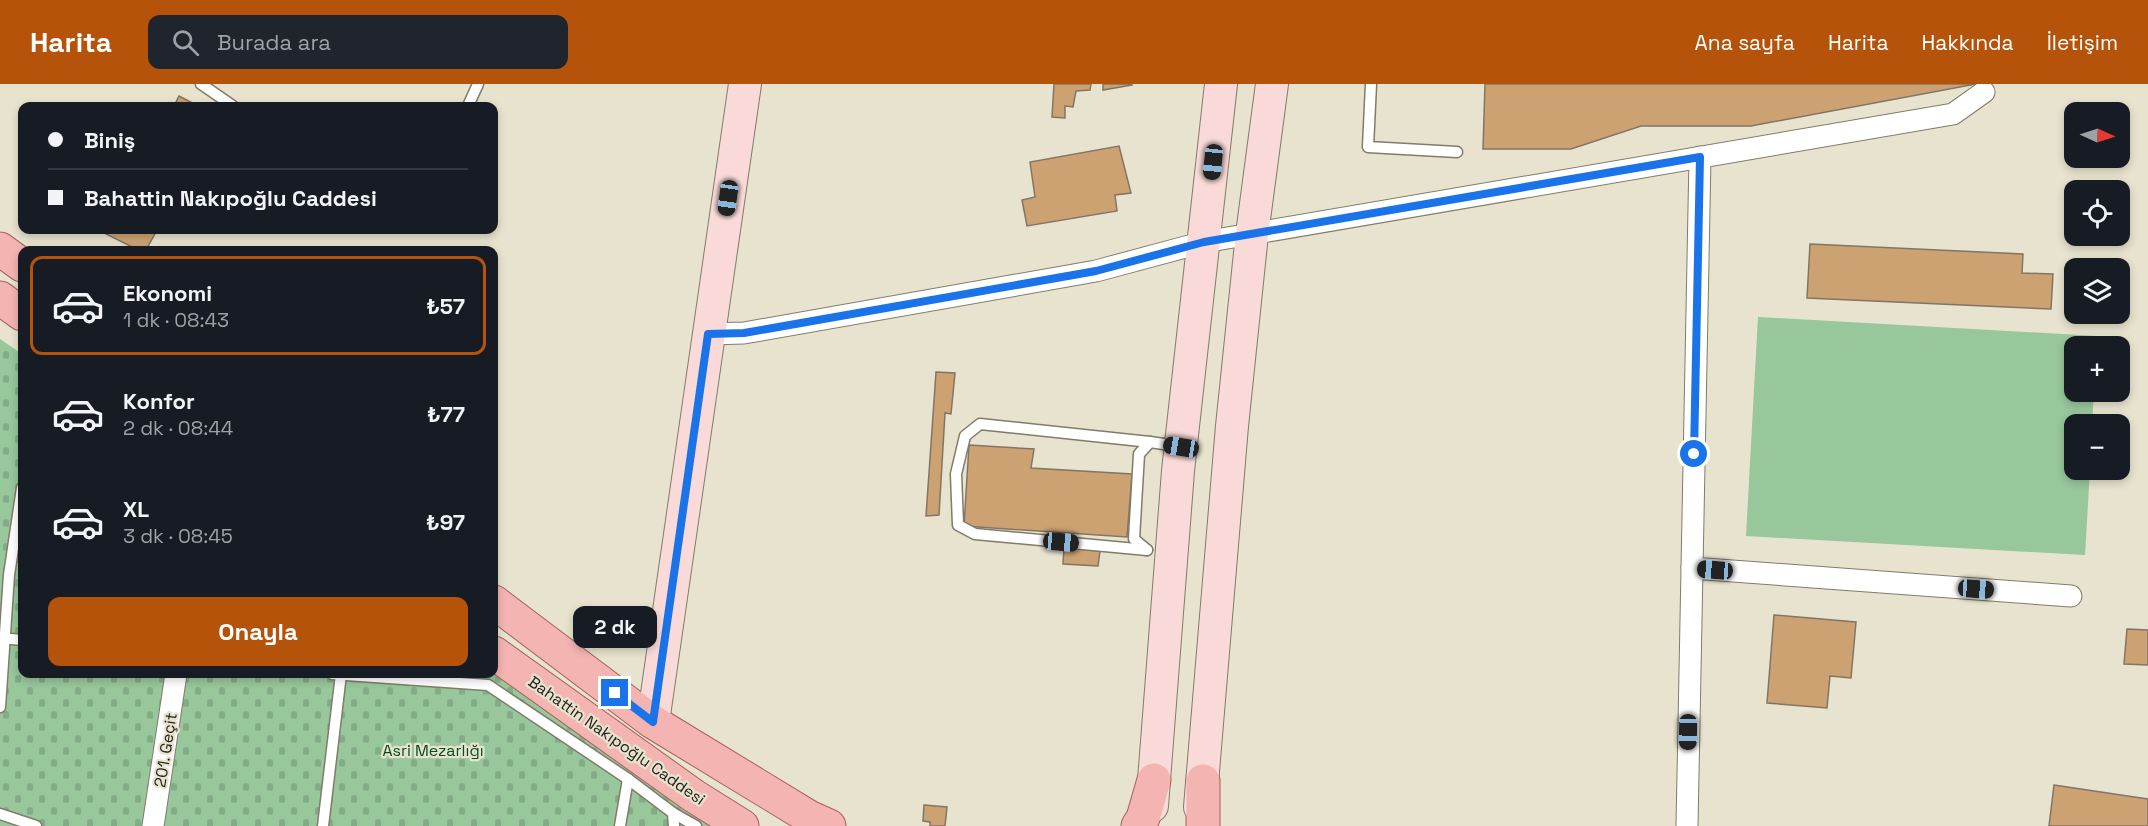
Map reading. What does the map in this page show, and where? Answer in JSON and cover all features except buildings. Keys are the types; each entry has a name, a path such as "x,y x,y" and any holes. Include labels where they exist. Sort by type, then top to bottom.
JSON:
{"main road":[{"path":"653,722 745,84"},
{"path":"1151,826 1159,553 1181,447 1221,84"},
{"path":"1198,826 1232,426 1252,234 1272,84"},
{"path":"0,249 18,262"},
{"path":"498,605 653,722 809,817 829,826"},
{"name":"Bahattin Nakıpoğlu Caddesi","path":"498,656 694,796 742,826"},
{"path":"1138,826 1143,818 1154,780"},
{"path":"1203,781 1203,826"}],"street":[{"path":"708,334 744,333 1096,271 1204,242 1953,114 1984,92"},
{"path":"1687,826 1700,157"},
{"path":"1692,568 2071,596"},
{"name":"201. Geçit","path":"153,826 175,678"}],"lane":[{"path":"201,84 227,102"},
{"path":"470,102 478,84"},
{"path":"1371,84 1368,147 1457,152"},
{"path":"1159,553 975,534 957,525 956,474 965,436 980,424 1181,447"},
{"path":"1150,442 1139,454 1134,539 1159,553"},
{"path":"0,707 4,574 18,507"},
{"path":"2,638 18,640"},
{"path":"323,826 337,678"},
{"path":"392,678 488,685 628,779 673,813 696,826"},
{"path":"620,826 628,779"},
{"path":"673,813 674,826"},
{"path":"0,814 36,826"}],"green space":[{"path":"1758,317 2097,336 2064,336 2064,402 2093,402 2093,414 2064,414 2064,480 2089,480 2085,555 1746,536"},
{"name":"Asri Mezarlığı","path":"0,339 18,351 18,678 498,678 498,667 738,826 0,826"}],"route":[{"path":"615,693 653,722 708,334 744,333 1096,271 1204,242 1700,157 1694,454"}]}
